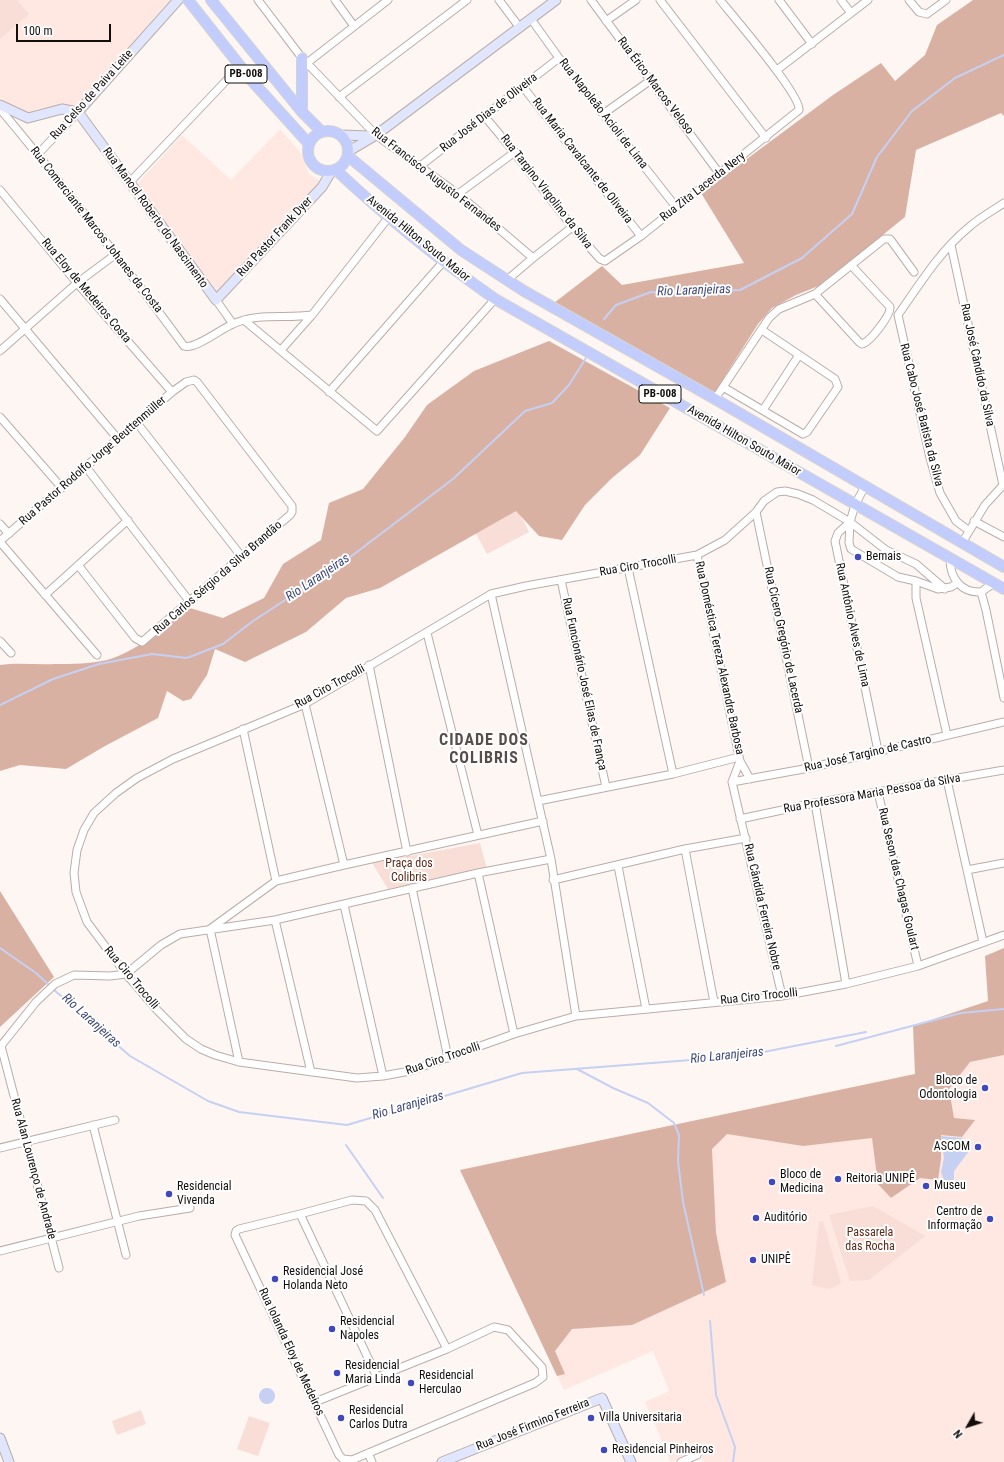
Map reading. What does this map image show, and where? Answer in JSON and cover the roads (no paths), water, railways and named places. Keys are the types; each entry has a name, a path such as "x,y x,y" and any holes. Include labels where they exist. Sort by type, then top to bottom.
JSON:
{"main road":[{"name":"PB-008","path":"188,0 240,66 309,144"},
{"name":"PB-008","path":"211,0 302,112 322,132"},
{"path":"302,112 304,61"},
{"path":"332,131 341,135 348,144 349,153 344,164 333,171 319,170 310,161 308,156 309,144 314,136 322,132 332,131"},
{"name":"Avenida Hilton Souto Maior","path":"349,153 461,250 507,280 1004,567"},
{"name":"Avenida Hilton Souto Maior","path":"333,171 442,262 495,299 1004,589"}],"street":[{"name":"Rua Celso de Paiva Leite","path":"38,154 78,112 178,0"},
{"name":"Rua Francisco Augusto Fernandes","path":"258,0 304,61 376,135 458,194 533,258"},
{"path":"335,0 354,26"},
{"path":"304,61 388,0"},
{"path":"339,97 467,0"},
{"path":"499,0 520,28"},
{"path":"349,153 376,135 556,0"},
{"name":"Rua Érico Marcos Veloso","path":"591,0 719,173"},
{"path":"606,21 636,0"},
{"path":"660,0 766,138"},
{"path":"720,0 776,70 868,0"},
{"path":"779,0 812,44"},
{"path":"840,0 851,14"},
{"path":"909,0 919,12 927,14 946,0"},
{"name":"Rua Napoleão Acioli de Lima","path":"531,18 559,58 676,207"},
{"name":"Rua José Dias de Oliveira","path":"419,167 559,58"},
{"path":"129,183 240,66"},
{"name":"Rua Zita Lacerda Nery","path":"609,259 641,236 797,113 800,106 798,101 776,70"},
{"path":"603,114 651,80"},
{"name":"Rua Maria Cavalcante de Oliveira","path":"523,87 641,236"},
{"path":"0,105 28,118 62,109 78,112"},
{"name":"Rua Comerciante Marcos Johanes da Costa","path":"0,109 38,154 116,254 184,346 192,346 233,324"},
{"name":"Rua Manoel Roberto do Nascimento","path":"78,112 233,324"},
{"name":"Rua Targino Virgolino da Silva","path":"485,117 515,152 571,228 600,259 605,261 609,259"},
{"path":"341,135 365,137 376,135"},
{"path":"458,194 515,152"},
{"name":"Rua Pastor Frank Dyer","path":"216,300 322,187 333,171"},
{"name":"Rua Eloy de Medeiros Costa","path":"0,190 77,283 172,392"},
{"path":"951,245 967,228 1004,203"},
{"path":"281,350 312,314 388,218"},
{"path":"507,280 571,228"},
{"path":"715,399 769,318 779,309 815,294 884,239 888,238 914,272"},
{"name":"Rua Cabo José Batista da Silva","path":"951,245 933,266 898,315 930,458 940,493 956,521 968,530"},
{"name":"Rua José Cândido da Silva","path":"951,245 1003,484"},
{"path":"0,351 77,283 116,254"},
{"path":"329,392 442,262"},
{"path":"815,294 859,342 862,344 869,342 889,314 890,307 851,266"},
{"path":"0,299 26,328 118,440"},
{"path":"244,320 377,431 495,299"},
{"path":"233,324 258,317 295,317 312,314"},
{"path":"723,387 803,434 838,387 835,379 762,330"},
{"path":"763,410 799,355"},
{"name":"Rua Pastor Rodolfo Jorge Beuttenmüller","path":"0,541 172,392 186,382 194,380 288,499 292,506 290,516"},
{"path":"0,417 62,488"},
{"path":"137,422 242,557"},
{"path":"86,467 190,602"},
{"path":"962,542 985,504 1003,484"},
{"name":"Rua Antônio Alves de Lima","path":"865,486 855,505 850,522 838,533 835,541 878,751"},
{"name":"Rua Ciro Trocolli","path":"945,589 916,564 886,550 850,522 813,500 785,491 778,492 770,496 756,512 725,540 697,555 491,594 305,704 173,759 137,778 116,793 94,813 84,830 77,850 74,873 80,907 87,922 126,974 157,1010 186,1038 215,1055 239,1062 357,1078 383,1076 410,1071 514,1034 576,1016 782,996 846,984 918,966 1004,935"},
{"name":"Rua Cícero Gregório de Lacerda","path":"756,512 809,768"},
{"name":"Rua Carlos Sérgio da Silva Brandão","path":"78,565 135,638 139,641 145,640 290,516"},
{"path":"45,595 128,520"},
{"path":"974,521 1004,537"},
{"path":"850,522 849,543 851,550 893,575 945,589 957,583"},
{"path":"0,524 9,534"},
{"path":"0,541 97,655"},
{"name":"Rua Doméstica Tereza Alexandre Barbosa","path":"697,555 739,759 750,779"},
{"path":"950,559 952,575 957,583 972,592 981,592 994,583"},
{"path":"628,568 673,774"},
{"name":"Rua Funcionário José Elias de França","path":"561,580 606,788"},
{"path":"916,581 916,598 947,736"},
{"path":"981,592 1004,698"},
{"path":"491,594 551,859 553,880 576,1016"},
{"path":"427,633 478,835"},
{"path":"0,641 11,653"},
{"path":"369,666 407,852"},
{"path":"305,704 344,864"},
{"name":"Rua José Targino de Castro","path":"732,782 809,768 1004,722"},
{"path":"244,729 276,882"},
{"path":"538,801 739,759"},
{"name":"Rua Doméstica Tereza Alexandre Barbosa","path":"732,782 739,759"},
{"name":"Rua Professora Maria Pessoa da Silva","path":"740,819 815,803 1004,770"},
{"path":"948,780 983,942"},
{"name":"Rua Cândida Ferreira Nobre","path":"732,782 782,996"},
{"name":"Rua Seson das Chagas Goulart","path":"878,792 918,966"},
{"path":"815,803 846,984"},
{"path":"210,930 276,882 344,864 407,852 543,821"},
{"path":"553,880 618,866 685,849 746,838"},
{"path":"685,849 714,1002"},
{"path":"1,1047 48,990 54,985 74,975 118,976 126,974 172,937 188,932 275,920 478,873 551,859"},
{"path":"967,870 1004,864"},
{"path":"618,866 646,1009"},
{"path":"478,873 514,1034"},
{"path":"412,888 448,1058"},
{"path":"344,905 383,1076"},
{"path":"275,920 312,1072"},
{"path":"210,930 239,1062"},
{"name":"Rua Alan Lourenço de Andrade","path":"1,1047 59,1268"},
{"path":"0,1148 115,1120"},
{"path":"93,1125 126,1255"},
{"path":"376,1377 300,1214 352,1200 360,1199 366,1201 375,1210 447,1348"},
{"path":"0,1251 139,1216 190,1208"},
{"name":"Rua Iolanda Eloy de Medeiros","path":"300,1214 239,1229 236,1231 236,1235 339,1455 343,1459 352,1460 368,1453"},
{"path":"315,1402 447,1348 494,1327 508,1330 542,1367 543,1377 535,1383 368,1453 372,1462"},
{"name":"Rua José Firmino Ferreira","path":"442,1462 602,1398 629,1461"},
{"path":"0,1438 9,1462"},
{"path":"681,1462 697,1455"}],"water":[{"path":"941,1136 963,1138 969,1151 954,1171 954,1179 945,1184 941,1172 944,1158"},
{"path":"267,1388 273,1390 275,1396 273,1402 267,1404 261,1402 259,1396 261,1390"}],"waterway":[{"name":"Rio Laranjeiras","path":"604,319 616,305 651,292 682,293 740,290 802,258 852,214 877,157 912,111 955,78 1004,55"},
{"name":"Rio Laranjeiras","path":"0,705 53,679 99,664 152,654 187,658 223,644 253,621 345,561 453,479 525,411 552,403 569,385 586,358"},
{"name":"Rio Laranjeiras","path":"0,948 36,973 50,986"},
{"name":"Rio Laranjeiras","path":"53,989 130,1056 208,1101 239,1112 347,1125 522,1073 743,1056 866,1032"},
{"path":"836,1046 961,1013 1004,1009"},
{"path":"577,1069 613,1088 648,1103 674,1123 679,1135 678,1161 683,1202 704,1295"},
{"path":"346,1145 383,1198"},
{"path":"710,1321 716,1395 735,1447 733,1462"}],"place":[{"name":"Bemais","path":"858,557"},
{"name":"Bloco de Odontologia","path":"985,1088"},
{"name":"ASCOM","path":"978,1147"},
{"name":"Reitoria UNIPÊ","path":"838,1179"},
{"name":"Bloco de Medicina","path":"772,1182"},
{"name":"Museu","path":"926,1186"},
{"name":"Residencial Vivenda","path":"169,1194"},
{"name":"Auditório","path":"756,1218"},
{"name":"Centro de Informação","path":"990,1219"},
{"name":"UNIPÊ","path":"753,1260"},
{"name":"Residencial José Holanda Neto","path":"275,1279"},
{"name":"Residencial Napoles","path":"332,1329"},
{"name":"Residencial Maria Linda","path":"337,1373"},
{"name":"Residencial Herculao","path":"411,1383"},
{"name":"Residencial Carlos Dutra","path":"341,1418"},
{"name":"Villa Universitaria","path":"591,1418"},
{"name":"Residencial Pinheiros","path":"604,1450"}],"district":[{"name":"CIDADE DOS COLIBRIS","path":"484,750"}],"park label":[{"name":"Praça dos Colibris","path":"409,871"},
{"name":"Passarela das Rocha","path":"870,1240"}]}
